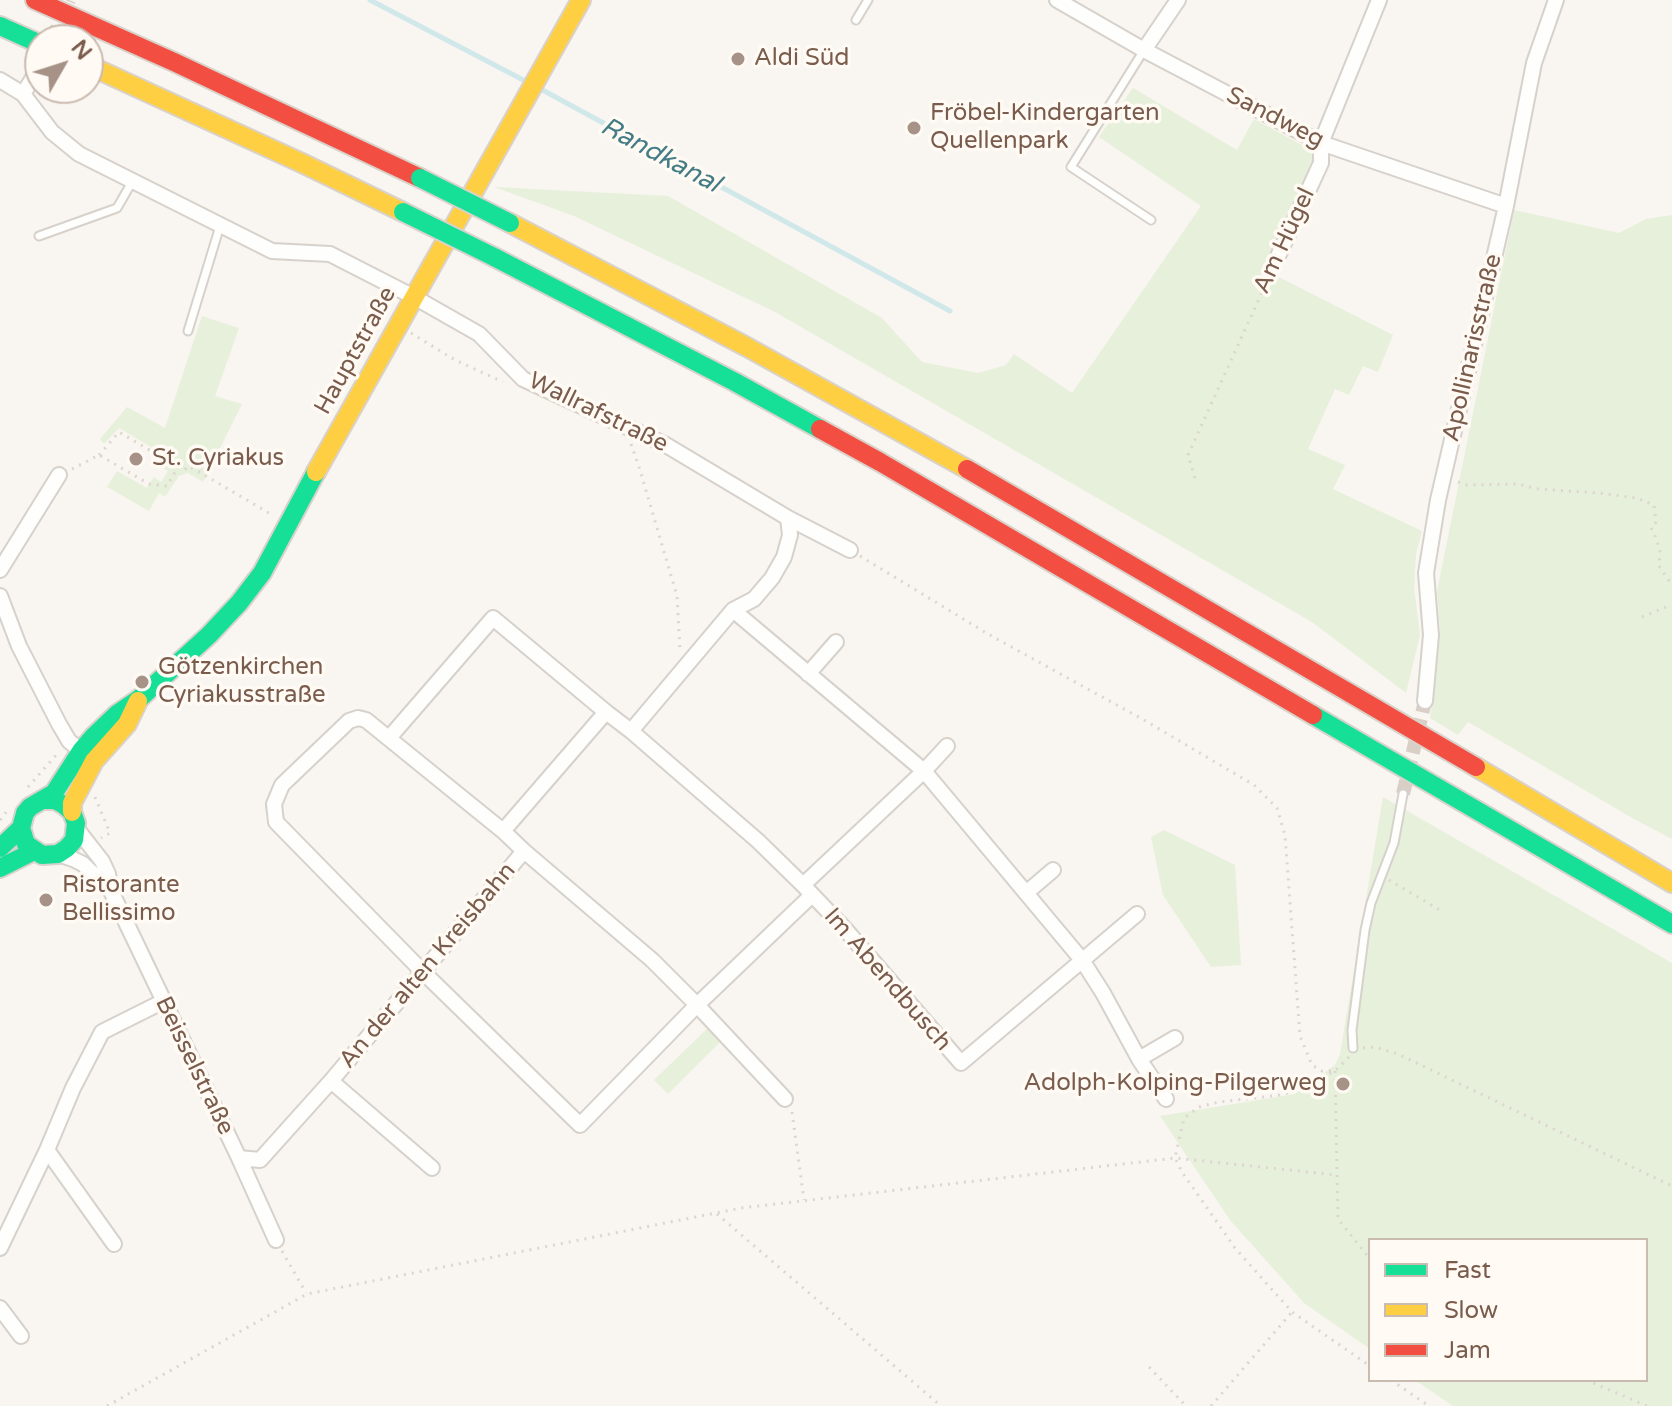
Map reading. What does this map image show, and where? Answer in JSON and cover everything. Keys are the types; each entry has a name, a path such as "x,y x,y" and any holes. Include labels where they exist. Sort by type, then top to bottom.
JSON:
{"main road":[{"path":"35,0 420,178 747,347 1083,536 1672,883"},
{"name":"Hauptstraße","path":"0,848 21,828 30,807 54,793 87,756 127,724 139,699 231,613 262,573 581,0"},
{"path":"0,26 24,37"},
{"path":"104,72 403,212 722,375 880,462 1672,924"},
{"name":"Hauptstraße","path":"58,854 71,844 74,820 72,803 87,756"},
{"path":"44,800 60,802 74,820"},
{"path":"21,828 26,844 34,851 42,855 58,854"},
{"path":"0,868 34,851"}],"street":[{"name":"Sandweg","path":"1057,0 1144,50 1321,143 1506,206"},
{"path":"1144,50 1178,0"},
{"name":"Am Hügel","path":"1279,254 1321,163 1321,143 1379,0"},
{"name":"Apollinarisstraße","path":"1425,701 1431,635 1426,573 1438,500 1506,206 1534,63 1556,0"},
{"path":"0,80 23,94"},
{"name":"Wallrafstraße","path":"23,94 52,132 79,154 272,251 330,254 414,297 479,334 523,379 666,445 788,518 850,550"},
{"path":"0,570 59,475"},
{"path":"389,738 493,618 631,731 733,610 754,599 772,578 784,557 790,535 788,518"},
{"path":"0,596 19,646 59,724 69,741 87,756"},
{"path":"733,610 924,771 1082,960 1139,1059 1166,1099"},
{"path":"808,674 836,642"},
{"name":"An der alten Kreisbahn","path":"503,831 606,712"},
{"path":"785,1099 697,1005 652,960 503,831 366,720 358,718 349,721 282,785 274,804 276,822 423,972 580,1125 697,1005 807,890 924,771 947,746"},
{"name":"Im Abendbusch","path":"631,731 758,841 807,890 845,929 961,1063 1082,960"},
{"name":"Beisselstraße","path":"74,820 102,861 111,891 276,1240"},
{"name":"An der alten Kreisbahn","path":"239,1158 260,1160 331,1081 524,851"},
{"name":"Beisselstraße","path":"58,854 83,864 111,891"},
{"path":"1026,893 1053,870"},
{"path":"1082,960 1137,914"},
{"path":"0,1248 102,1032 162,1002"},
{"path":"1139,1059 1175,1038"},
{"name":"An der alten Kreisbahn","path":"331,1081 432,1168"},
{"path":"47,1150 114,1244"},
{"path":"0,1308 21,1336"}],"lane":[{"path":"856,20 868,0"},
{"path":"1144,50 1071,167 1151,220"},
{"path":"39,236 117,208 132,182"},
{"path":"188,331 220,226"},
{"path":"1353,1048 1352,1030 1365,930 1371,903 1394,843 1403,794"}],"path":[{"name":"Am Hügel","path":"1195,478 1188,455 1279,254"},
{"path":"398,324 455,360 513,386"},
{"path":"59,475 99,455 119,432 184,470 189,466 288,523"},
{"path":"629,439 677,596 681,671"},
{"path":"99,455 149,484 167,486 178,467"},
{"path":"1443,476 1467,485 1518,484 1538,489 1637,498 1654,505 1656,522 1651,528 1660,550 1659,566 1672,585"},
{"path":"850,550 988,634 1254,785 1277,808 1285,835 1300,1036 1312,1065 1322,1071 1335,1071"},
{"path":"1642,617 1672,607"},
{"path":"93,791 110,833"},
{"path":"1383,876 1443,912"},
{"path":"1368,1365 1292,1312 1235,1248 1182,1172 1175,1158 1184,1118 1199,1107 1281,1095 1335,1071 1348,1059 1353,1048 1375,1047 1398,1054 1672,1186"},
{"path":"1335,1071 1338,1219 1368,1256"},
{"path":"785,1099 792,1109 804,1200"},
{"path":"107,1406 307,1294 741,1208 1175,1158 1337,1175"},
{"path":"717,1214 941,1406"},
{"path":"276,1240 307,1294"},
{"path":"1211,1406 1292,1312"},
{"path":"1149,1367 1186,1406"},
{"path":"1394,1382 1429,1406"},
{"path":"1591,1382 1647,1406"}],"green space":[{"path":"1133,88 1237,150 1254,119 1311,150 1314,166 1265,270 1393,335 1378,372 1363,366 1349,395 1335,389 1308,449 1345,465 1333,489 1422,531 1416,554 1414,588 1420,635 1406,693 1312,622 775,312 574,216 494,187 668,196 882,318 922,362 978,373 1006,365 1014,354 1072,393 1201,206 1099,137"},
{"path":"1514,210 1619,233 1646,219 1672,215 1672,839 1468,722 1458,735 1430,718 1440,630 1437,591"},
{"path":"202,316 239,328 215,396 242,404 203,482 188,473 179,476 165,497 159,493 149,511 107,487 117,471 147,488 154,477 161,482 168,471 160,466 166,456 119,428 105,443 100,439 127,407 165,428"},
{"path":"1383,797 1672,963 1672,1406 1453,1406 1418,1382 1648,1382 1648,1238 1368,1238 1368,1348 1304,1303 1230,1220 1160,1116 1295,1094 1335,1065 1340,1054"},
{"path":"1164,830 1235,865 1241,965 1211,967 1163,895 1151,837"},
{"path":"711,1025 724,1038 668,1094 654,1080"}],"waterway":[{"name":"Randkanal","path":"370,0 529,83"},
{"name":"Randkanal","path":"537,87 950,311"}],"tunnel":[{"path":"59,24 69,0"},
{"path":"1403,794 1425,701"}],"traffic: fast":[{"path":"0,26 24,37"},
{"path":"420,178 510,223"},
{"path":"403,212 494,257"},
{"path":"494,257 820,429"},
{"path":"44,800 55,800 64,805 72,812 76,823 74,840 58,854 42,855 26,844 21,828 25,813 54,793 94,736 209,635 239,603 262,573 316,472"},
{"path":"1313,715 1672,924"},
{"path":"0,848 21,828"},
{"path":"0,868 34,851"}],"traffic: slow":[{"path":"316,472 581,0"},
{"path":"104,72 403,212"},
{"path":"510,223 747,347 967,469"},
{"path":"72,812 72,803 94,761 127,724 138,701"},
{"path":"1476,767 1672,883"}],"traffic: jam":[{"path":"35,0 420,178"},
{"path":"820,429 1313,715"},
{"path":"967,469 1476,767"}],"place":[{"name":"Aldi Süd","path":"738,59"},
{"name":"Fröbel-Kindergarten Quellenpark","path":"914,128"},
{"name":"St. Cyriakus","path":"136,459"},
{"name":"Götzenkirchen Cyriakusstraße","path":"142,682"},
{"name":"Ristorante Bellissimo","path":"46,900"},
{"name":"Adolph-Kolping-Pilgerweg","path":"1343,1084"}]}
